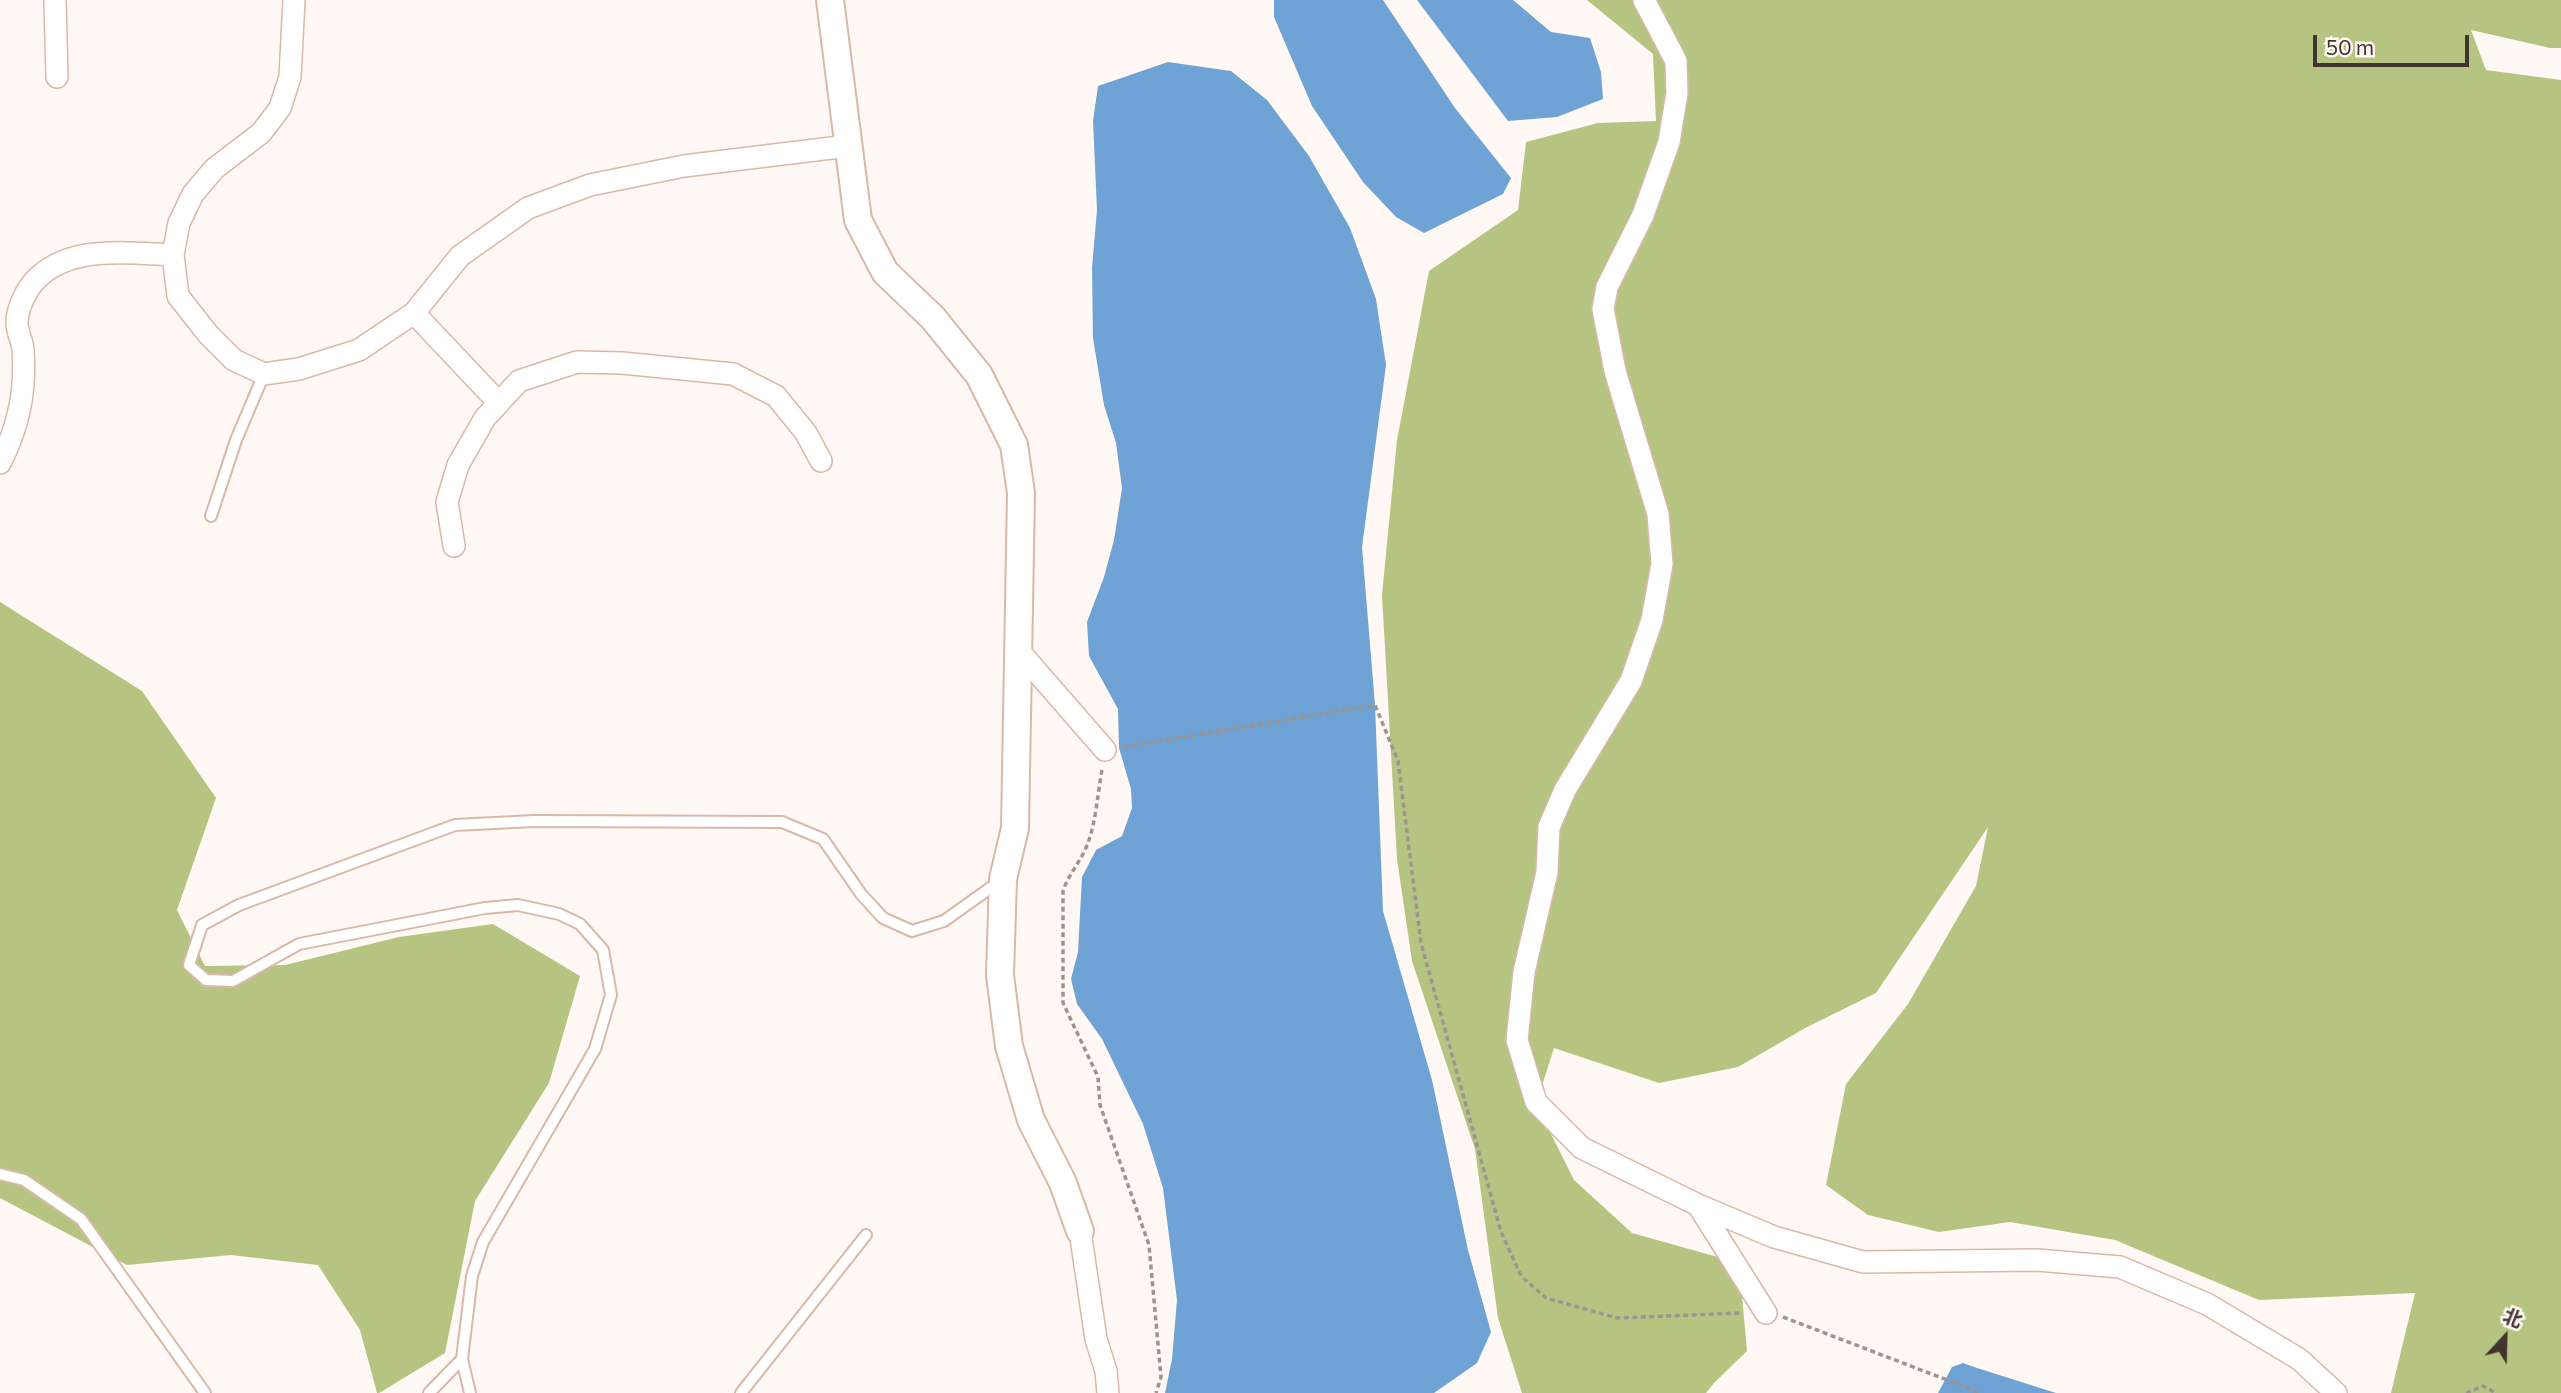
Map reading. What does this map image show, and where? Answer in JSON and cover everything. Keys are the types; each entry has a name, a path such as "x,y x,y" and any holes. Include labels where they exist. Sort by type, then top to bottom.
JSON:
{"street":[{"path":"55,0 57,77"},
{"path":"293,0 290,77 280,108 261,133 214,169 192,194 180,223 173,255 178,296 208,334 234,360 264,374 299,369 359,350 414,313 460,256 528,208 590,185 684,166 848,146"},
{"path":"830,0 858,220 885,272 933,318 979,375 1014,445 1021,493 1015,828 1003,879 1000,975 1009,1046 1031,1119 1063,1183 1080,1231 1096,1339 1106,1371 1108,1393"},
{"path":"1644,0 1676,61 1677,93 1669,142 1643,215 1607,287 1603,309 1615,371 1658,514 1662,564 1652,620 1631,681 1564,790 1549,827 1547,872 1524,972 1517,1040 1536,1102 1582,1148 1698,1205 1774,1237 1863,1262 2037,1260 2120,1267 2207,1304 2299,1359 2336,1393"},
{"path":"0,463 20,415 23,348 17,323 22,298 38,276 65,259 107,253 173,255"},
{"path":"414,313 499,402"},
{"path":"454,546 447,502 458,465 485,418 519,381 577,362 622,363 733,374 776,396 806,433 821,461"},
{"path":"1018,650 1083,722 1105,751"},
{"path":"1698,1205 1766,1312"}],"lane":[{"path":"211,516 236,440 264,374"},
{"path":"470,1393 462,1359 472,1276 483,1242 596,1049 611,995 603,950 580,924 559,914 518,905 485,908 299,944 233,981 206,980 189,965 202,925 239,905 455,825 534,821 782,822 823,839 861,894 883,918 912,931 944,921 1003,879"},
{"path":"0,1174 24,1180 81,1219 205,1393"},
{"path":"741,1393 866,1235"},
{"path":"429,1393 462,1359"}],"path":[{"path":"1156,1393 1161,1377 1149,1245 1100,1105 1098,1077 1063,1003 1062,891 1092,830 1105,751 1375,705"},
{"path":"1792,1319 1981,1393"},
{"path":"2466,1393 2483,1386 2496,1393"}],"green space":[{"path":"1587,0 2561,0 2561,48 2550,48 2471,30 2486,70 2561,80 2561,1393 2391,1393 2415,1293 2259,1300 2115,1240 2010,1222 1939,1232 1868,1215 1826,1185 1846,1084 1908,1004 1976,886 1988,827 1876,993 1807,1027 1738,1067 1659,1083 1554,1048 1536,1104 1574,1180 1632,1233 1739,1263 1747,1351 1706,1393 1522,1393 1498,1318 1475,1149 1412,961 1397,859 1382,595 1397,440 1429,271 1518,210 1526,142 1598,123 1656,121 1653,54"},
{"path":"0,602 142,691 216,798 177,910 205,966 285,965 399,937 493,924 580,976 549,1083 475,1201 445,1353 379,1393 360,1330 318,1265 231,1255 127,1265 0,1198"}],"water":[{"path":"1274,0 1383,0 1455,108 1511,178 1503,194 1424,233 1396,217 1363,182 1312,106 1274,17"},
{"path":"1417,0 1513,0 1551,32 1590,38 1601,72 1603,99 1557,117 1508,121"},
{"path":"1168,62 1231,71 1267,100 1309,156 1350,228 1376,299 1386,365 1362,547 1375,705 1383,911 1432,1080 1468,1250 1491,1332 1477,1363 1434,1393 1165,1393 1172,1359 1177,1300 1163,1188 1143,1124 1102,1039 1077,1004 1071,979 1078,952 1082,877 1096,850 1122,836 1132,808 1131,789 1119,748 1118,709 1089,656 1087,622 1114,540 1122,488 1116,443 1104,405 1093,338 1092,268 1097,210 1093,121 1098,86"},
{"path":"1963,1363 2056,1393 1938,1393 1952,1367"}]}
